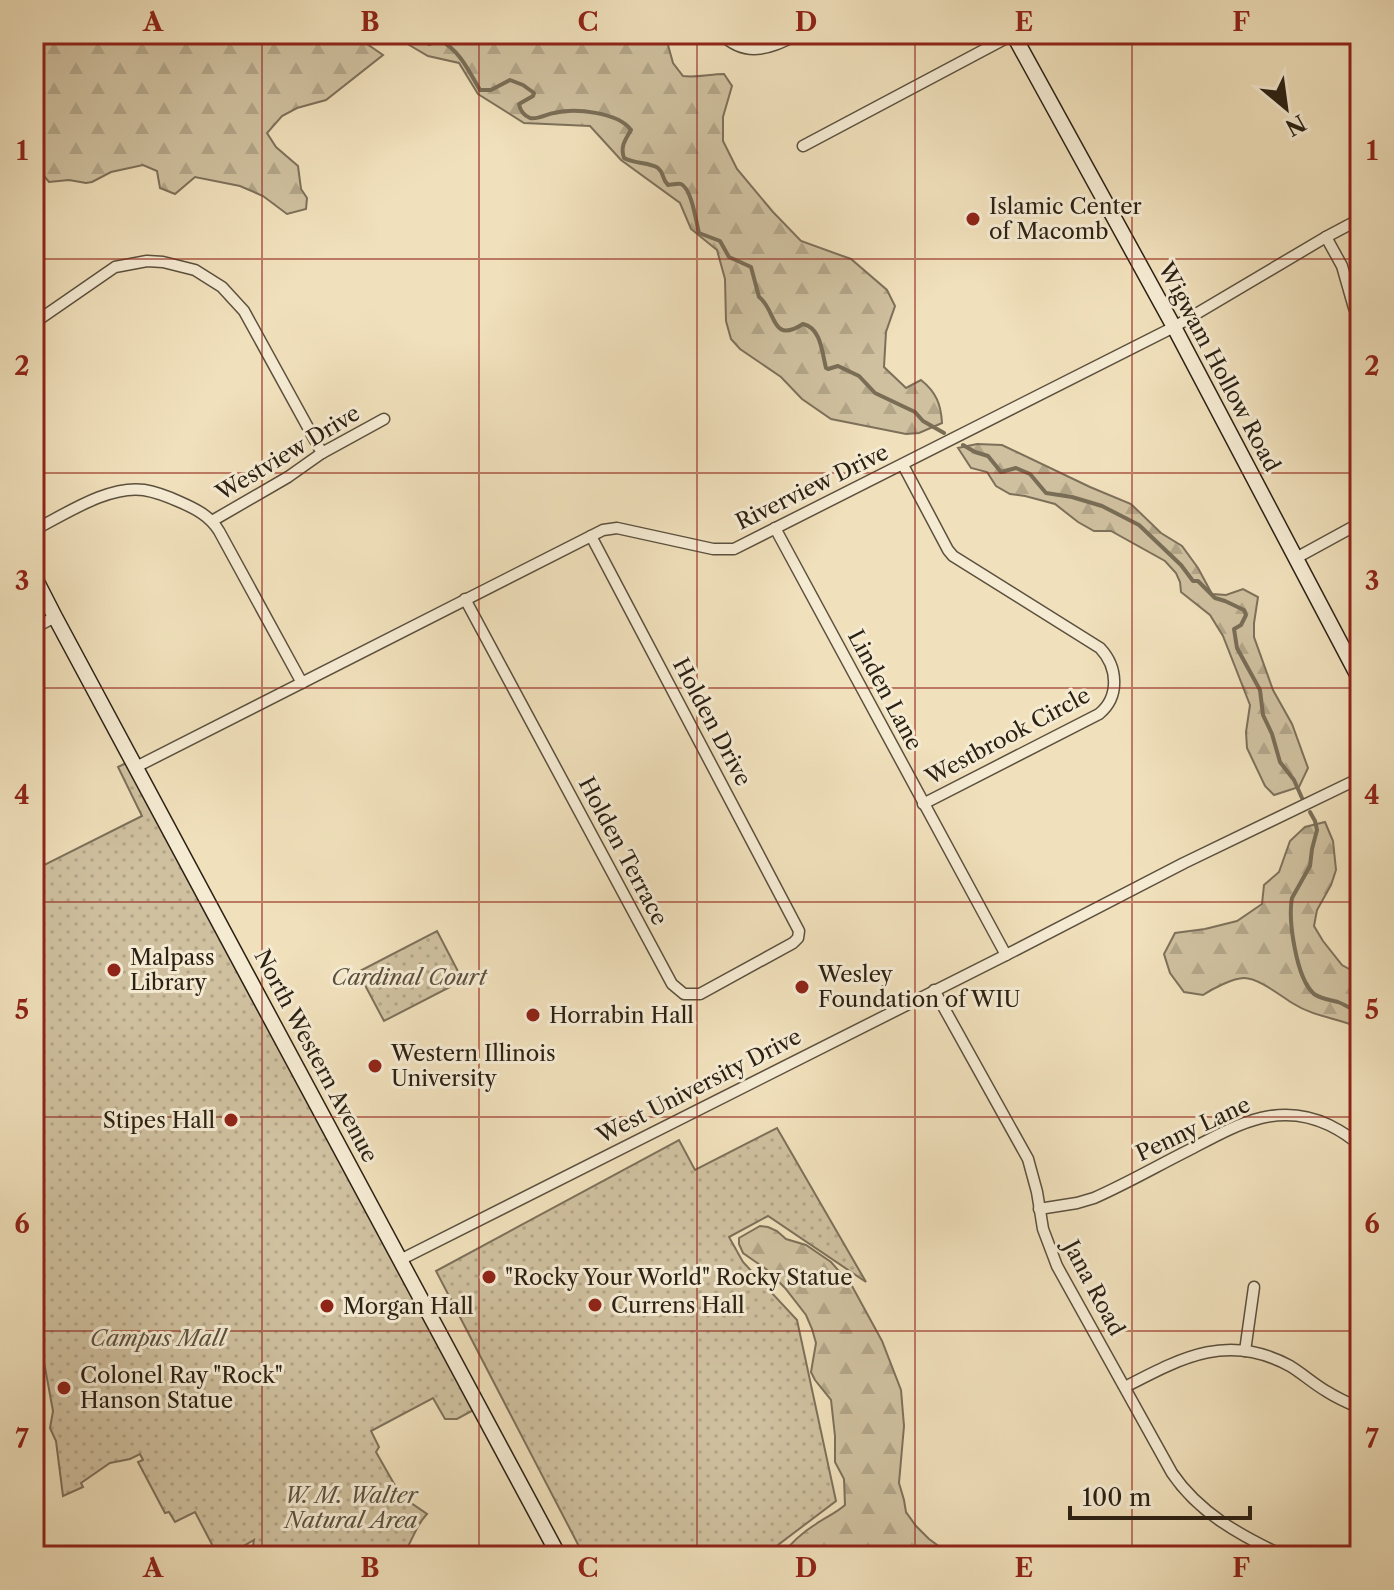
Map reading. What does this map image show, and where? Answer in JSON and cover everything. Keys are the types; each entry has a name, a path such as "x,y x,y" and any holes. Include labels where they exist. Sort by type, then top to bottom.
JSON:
{"street":[{"path":"721,34 732,44 755,50 800,34"},
{"path":"803,146 1014,34"},
{"name":"Wigwam Hollow Road","path":"1014,34 1174,327 1360,680"},
{"name":"Riverview Drive","path":"136,767 610,528 724,550 734,549 1174,327 1360,219"},
{"path":"1326,237 1342,266 1354,308 1360,315"},
{"path":"34,323 115,267 155,261 195,270 222,287 244,311 322,453"},
{"name":"Westview Drive","path":"212,521 384,419"},
{"name":"Westbrook Circle","path":"903,465 953,556 1100,648 1111,661 1115,678 1108,705 1099,714 923,804"},
{"path":"34,530 101,496 125,490 165,496 200,512 219,531 302,683"},
{"path":"1296,558 1360,523"},
{"name":"Linden Lane","path":"775,528 1006,955"},
{"name":"Holden Drive","path":"591,536 798,927"},
{"name":"North Western Avenue","path":"34,576 559,1556"},
{"name":"Holden Terrace","path":"465,599 675,988 690,995 700,994 793,943 798,938 798,927"},
{"path":"34,628 55,617"},
{"name":"West University Drive","path":"400,1260 1184,863 1360,778"},
{"name":"Jana Road","path":"934,990 1021,1144 1034,1175 1039,1209 1057,1266 1172,1473 1192,1499 1231,1529 1284,1556"},
{"name":"Penny Lane","path":"1039,1209 1094,1198 1234,1127 1260,1117 1307,1116 1342,1132 1360,1146"},
{"path":"1245,1351 1254,1287"},
{"path":"1125,1387 1190,1356 1226,1350 1245,1351 1289,1366 1335,1397 1360,1408"}],"green space":[{"path":"34,34 336,34 337,37 367,44 383,55 326,100 282,116 267,133 276,147 298,166 301,189 307,198 306,209 287,214 263,196 240,186 195,177 175,194 160,188 157,171 143,165 111,172 92,182 49,182 39,170 34,149"},
{"path":"379,34 665,34 673,63 683,76 724,74 732,86 723,117 723,141 737,169 801,241 851,259 887,290 895,306 886,332 884,367 906,388 921,380 937,399 942,423 919,433 906,434 831,419 802,399 781,377 740,349 731,339 726,321 725,279 717,250 691,229 680,203 621,160 590,126 524,123 478,94 459,63 428,56 404,42 385,40"},
{"path":"977,444 1002,445 1131,504 1161,533 1182,546 1212,594 1226,595 1243,589 1258,597 1254,637 1273,690 1292,724 1308,768 1299,787 1274,795 1265,786 1247,748 1250,705 1223,636 1210,615 1181,592 1176,573 1165,561 1111,531 1094,531 1055,504 1010,494 996,486 987,472 971,468 958,448"},
{"path":"132,760 479,1407 457,1419 445,1419 433,1398 371,1431 379,1447 376,1452 401,1496 427,1514 402,1556 251,1556 254,1540 226,1556 223,1550 217,1554 195,1512 175,1522 169,1512 165,1513 138,1462 143,1460 140,1454 110,1463 81,1483 83,1487 63,1496 56,1441 50,1428 53,1411 37,1324 34,1323 34,870 142,816 118,767"},
{"path":"1325,822 1333,841 1336,870 1317,910 1314,926 1342,965 1360,975 1360,1028 1302,1008 1250,979 1234,980 1203,995 1184,992 1170,973 1164,954 1175,933 1237,921 1262,904 1264,885 1279,872 1290,841 1305,827"},
{"name":"Cardinal Court","path":"437,931 461,977 449,984 450,987 384,1021 358,972"},
{"path":"777,1128 866,1282 768,1216 729,1237 743,1262 797,1320 836,1501 778,1545 773,1556 584,1556 436,1271 679,1140 695,1170"},
{"path":"760,1226 806,1245 831,1262 852,1286 882,1341 901,1390 904,1426 899,1483 906,1512 929,1539 957,1556 781,1556 802,1534 845,1505 844,1479 835,1462 831,1400 811,1372 816,1343 806,1315 766,1269 743,1253 739,1244 739,1238"}],"waterway":[{"path":"423,34 422,38 429,44 440,40 453,50 480,90 491,90 510,80 534,93 519,104 522,112 530,118 584,111 606,115 625,124 631,130 623,147 624,158 655,166 668,185 685,187 699,233 720,241 729,257 751,267 759,297 779,328 809,326 820,342 826,368 838,366 859,376 875,393 915,412 923,421 944,433"},
{"path":"963,445 988,456 1001,472 1016,468 1030,474 1046,493 1102,506 1139,525 1181,565 1193,581 1198,581 1215,598 1244,610 1246,615 1241,625 1234,629 1237,648 1260,690 1263,715 1280,762 1294,780 1302,798"},
{"path":"1310,812 1317,830 1310,866 1292,898 1291,908 1298,962 1314,994 1341,1003 1360,1014"}],"place":[{"name":"Islamic Center of Macomb","path":"973,219"},
{"name":"Malpass Library","path":"114,970"},
{"name":"Wesley Foundation of WIU","path":"802,987"},
{"name":"Horrabin Hall","path":"533,1015"},
{"name":"Western Illinois University","path":"375,1066"},
{"name":"Stipes Hall","path":"231,1120"},
{"name":"\"Rocky Your World\" Rocky Statue","path":"489,1277"},
{"name":"Currens Hall","path":"595,1305"},
{"name":"Morgan Hall","path":"327,1306"},
{"name":"Colonel Ray \"Rock\" Hanson Statue","path":"64,1388"}],"park label":[{"name":"Campus Mall","path":"158,1338"},
{"name":"W. M. Walter Natural Area","path":"351,1508"}]}
